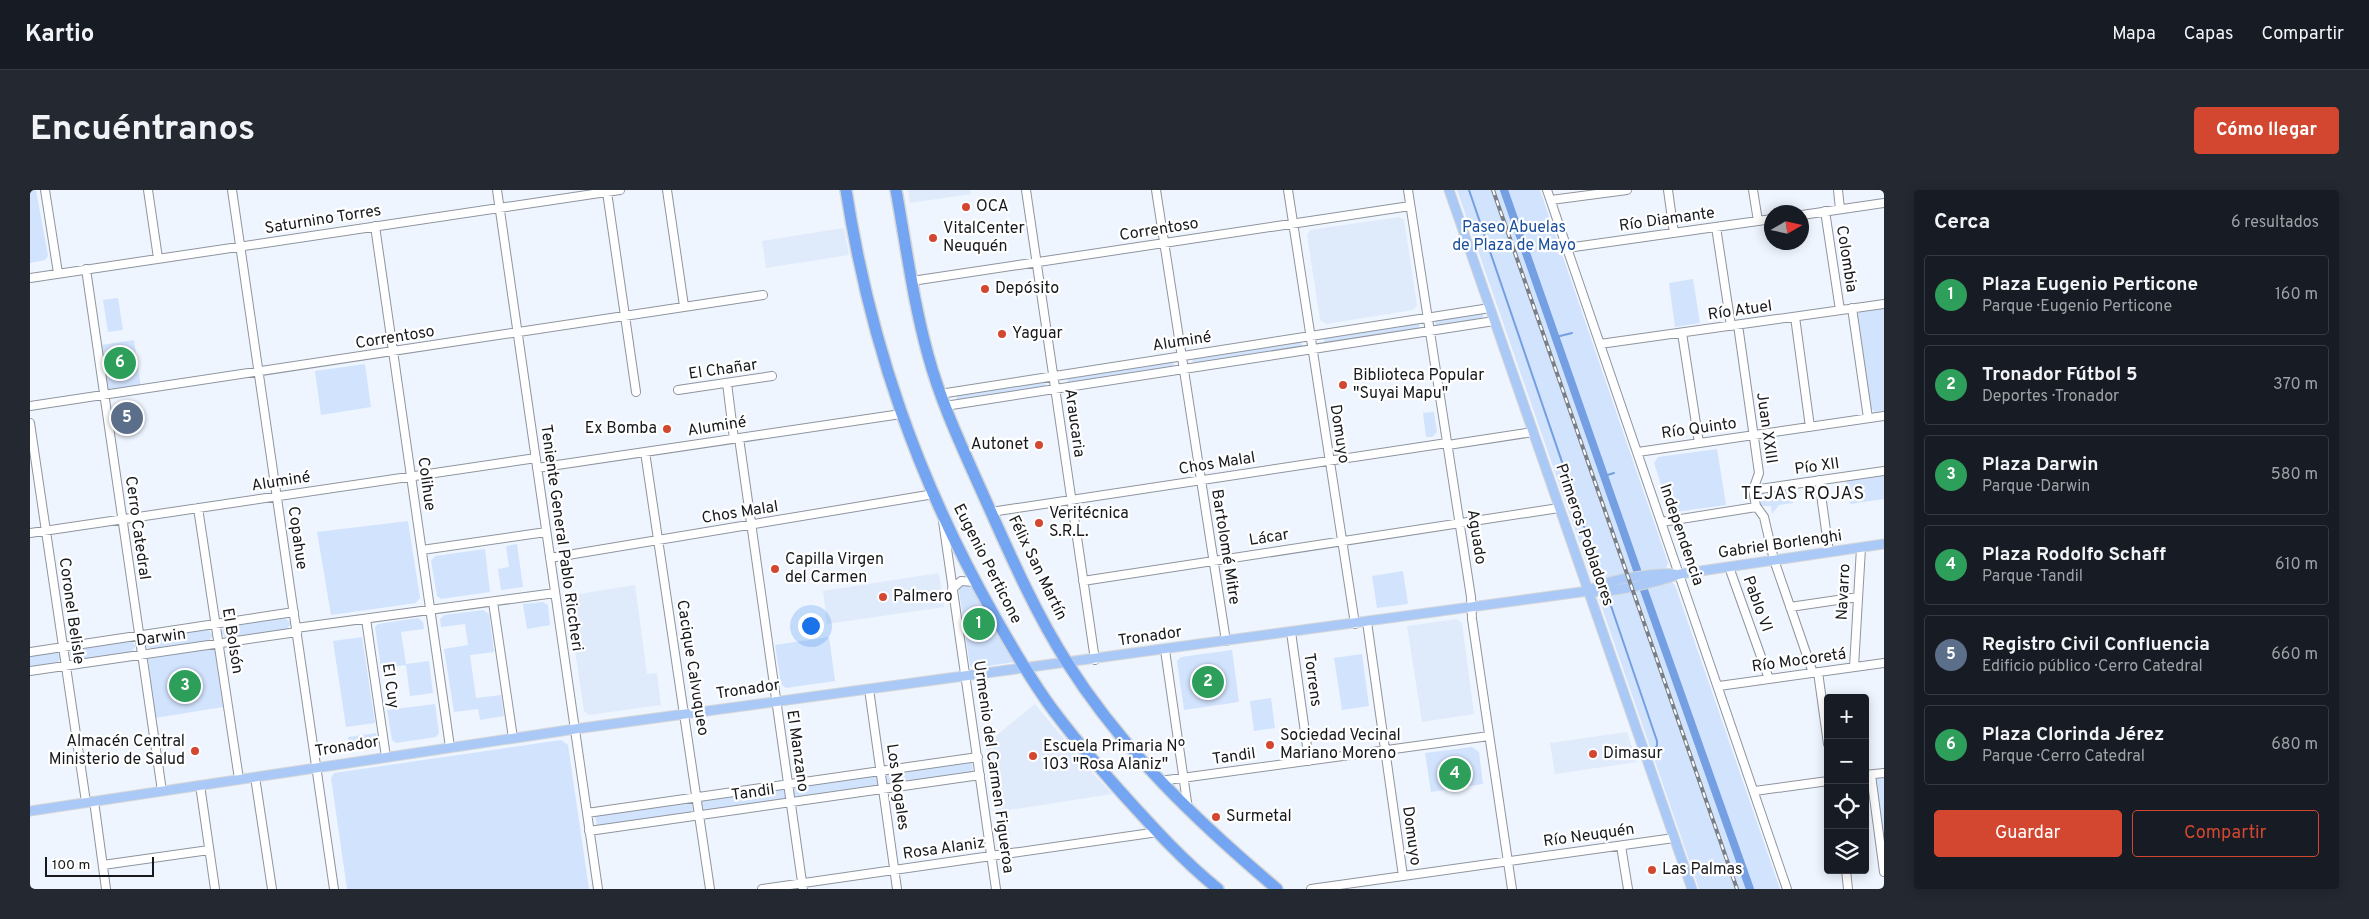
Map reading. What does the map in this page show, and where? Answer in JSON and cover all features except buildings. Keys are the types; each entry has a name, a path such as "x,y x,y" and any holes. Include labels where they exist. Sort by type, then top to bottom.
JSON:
{"highway":[{"name":"Eugenio Perticone","path":"846,190 872,319 901,414 941,512 975,582 1024,668 1069,730 1158,832 1218,889"},
{"name":"Félix San Martín","path":"896,190 923,338 944,406 991,512 1040,613 1068,663 1114,727 1160,782 1188,810 1276,889"}],"main road":[{"name":"Primeros Pobladores","path":"1449,190 1692,889"},
{"name":"Gabriel Borlenghi","path":"1472,607 1588,591 1598,592 1662,580 1680,574 1884,544"},
{"name":"Tronador","path":"30,811 575,729 1095,660 1472,607"}],"street":[{"path":"44,190 58,274"},
{"path":"148,190 158,258"},
{"name":"Copahue","path":"232,190 334,889"},
{"name":"Teniente General Pablo Riccheri","path":"497,190 598,889"},
{"name":"Saturnino Torres","path":"30,278 620,190"},
{"path":"667,190 684,306"},
{"name":"Araucaria","path":"1026,190 1095,660"},
{"name":"Bartolomé Mitre","path":"1156,190 1226,641"},
{"name":"Domuyo","path":"1288,190 1355,624"},
{"name":"Aguado","path":"1408,190 1460,523 1512,889"},
{"name":"Independencia","path":"1547,190 1719,686 1787,889"},
{"path":"1550,200 1627,190"},
{"path":"1668,190 1674,233"},
{"path":"1753,190 1758,221"},
{"name":"Colombia","path":"1838,190 1840,209"},
{"path":"607,192 636,392"},
{"path":"1809,214 1884,203"},
{"name":"Correntoso","path":"912,281 1410,206"},
{"name":"Colombia","path":"1825,211 1840,310"},
{"name":"Río Diamante","path":"1567,248 1764,220"},
{"name":"Colihue","path":"375,226 450,747"},
{"name":"Juan XXIII","path":"1716,227 1759,473 1753,490 1756,507 1764,517 1774,560 1815,672 1827,739"},
{"name":"Cerro Catedral","path":"86,269 162,791"},
{"name":"Correntoso","path":"30,406 764,295"},
{"name":"Río Atuel","path":"1600,344 1884,304"},
{"path":"1428,318 1490,308"},
{"name":"Colombia","path":"1852,308 1868,418"},
{"path":"1795,317 1810,427"},
{"name":"Aluminé","path":"940,394 1428,318"},
{"path":"1430,331 1494,321"},
{"name":"Aluminé","path":"944,406 1430,331"},
{"path":"1682,333 1698,443"},
{"name":"El Chañar","path":"678,390 772,376"},
{"name":"El Manzano","path":"727,383 751,525 802,886"},
{"name":"Aluminé","path":"537,468 901,414"},
{"name":"Río Quinto","path":"1638,452 1884,416"},
{"name":"Coronel Belisle","path":"30,423 66,666 106,889"},
{"path":"1448,444 1533,432"},
{"name":"Chos Malal","path":"991,512 1448,444"},
{"name":"Cacique Calvuqueo","path":"645,452 710,889"},
{"name":"Aluminé","path":"30,533 536,458"},
{"name":"Pío XII","path":"1753,490 1884,471"},
{"name":"Navarro","path":"1819,480 1829,552"},
{"name":"Chos Malal","path":"550,558 934,494"},
{"path":"1662,522 1756,507"},
{"name":"El Bolsón","path":"198,508 239,779"},
{"path":"1460,523 1559,508"},
{"name":"Urmenio del Carmen Figueroa","path":"941,512 996,889"},
{"name":"Lácar","path":"1083,581 1460,523"},
{"path":"422,550 546,532"},
{"name":"Navarro","path":"1854,667 1861,548"},
{"name":"Pablo VI","path":"1730,567 1769,679"},
{"path":"952,589 962,581 975,582"},
{"name":"Darwin","path":"30,671 366,619 555,593"},
{"path":"1790,607 1858,597"},
{"path":"493,602 513,738"},
{"name":"Darwin","path":"30,652 294,612"},
{"name":"El Cuy","path":"366,619 386,757"},
{"name":"Domuyo","path":"1366,622 1402,876"},
{"name":"Torrens","path":"1291,632 1309,761"},
{"path":"1165,650 1188,810"},
{"name":"Río Mocoretá","path":"1719,686 1884,662"},
{"name":"Los Nogales","path":"869,689 897,889"},
{"name":"Tandil","path":"1160,782 1489,736"},
{"name":"Tandil","path":"587,813 978,757"},
{"path":"1869,775 1884,773"},
{"name":"Tandil","path":"589,831 980,775"},
{"path":"255,776 272,889"},
{"path":"1869,781 1884,866"},
{"path":"1755,791 1824,782"},
{"path":"200,785 215,889"},
{"name":"Rosa Alaniz","path":"762,889 802,886 894,870 1158,832"},
{"name":"Río Neuquén","path":"1311,889 1674,838"},
{"path":"1621,846 1628,889"},
{"path":"103,865 209,850"},
{"path":"1846,874 1848,889"}],"shaded area":[{"path":"908,190 970,190 971,194 910,203"},
{"path":"1399,217 1404,220 1417,305 1413,310 1326,324 1320,320 1307,235 1310,230"},
{"path":"844,228 849,255 766,268 762,241"},
{"name":"Palmero","path":"939,573 944,607 827,624 823,591"},
{"path":"635,585 647,674 657,673 661,705 589,715 584,711 567,596"},
{"path":"1457,619 1462,623 1474,714 1422,722 1407,626"},
{"name":"Escuela Primaria Nº 103 \"Rosa Alaniz\"","path":"1035,704 1112,794 996,812 986,744"},
{"name":"Dimasur","path":"1627,732 1637,762 1555,774 1550,743"}],"green space":[{"path":"30,190 36,190 48,256 45,260 30,263"},
{"name":"Paseo Abuelas de Plaza de Mayo","path":"1457,190 1540,190 1668,563 1666,569 1600,582 1592,579"},
{"path":"1693,279 1700,323 1675,327 1669,283"},
{"path":"118,298 123,330 108,332 103,300"},
{"path":"1884,308 1884,411 1875,412 1871,408 1857,315 1860,311"},
{"path":"1483,313 1483,319 1436,326 1435,321"},
{"path":"1419,323 1419,328 1324,343 1324,338"},
{"path":"134,340 141,387 110,391 107,387 101,345"},
{"path":"1301,341 1302,346 1193,363 1192,358"},
{"path":"1173,360 1174,366 1068,383 1067,377"},
{"path":"365,364 371,407 321,415 315,371"},
{"path":"1045,381 1046,388 957,401 956,394"},
{"path":"1434,412 1437,432 1432,437 1426,437 1423,413"},
{"path":"1717,449 1726,505 1675,512 1669,509 1654,463 1658,457"},
{"path":"1884,475 1884,499 1850,504 1846,481"},
{"path":"1791,487 1793,503 1779,505 1772,514 1771,506 1761,506 1760,492"},
{"path":"408,521 420,598 416,603 331,615 317,532"},
{"path":"517,544 523,587 501,590 498,569 509,567 506,546"},
{"path":"485,549 490,592 441,599 437,596 431,561 435,556"},
{"path":"1403,571 1408,604 1377,608 1372,576"},
{"path":"1670,581 1675,585 1780,889 1699,889 1599,599 1600,595"},
{"path":"961,585 972,585 1014,662 975,668 970,666 959,590"},
{"path":"543,602 548,605 550,625 527,629 523,604"},
{"path":"483,610 489,614 494,652 470,655 476,698 501,695 504,716 480,720 478,709 454,712 444,649 468,645 465,624 441,627 440,619 444,615"},
{"path":"285,618 291,623 287,629 226,638 221,633 224,627"},
{"path":"418,618 423,622 424,629 401,632 406,664 429,661 433,693 410,696 406,665 381,668 375,627 378,624"},
{"path":"208,629 213,635 209,641 151,649 144,644 148,638"},
{"path":"362,637 375,723 346,727 333,641"},
{"path":"829,637 835,681 786,688 781,684 775,645"},
{"path":"130,640 136,646 131,652 74,660 69,654 71,650"},
{"path":"212,648 215,652 223,707 155,718 148,659"},
{"path":"1232,650 1239,702 1184,710 1177,661 1181,657"},
{"path":"57,652 61,657 58,662 30,667 30,655"},
{"path":"1362,654 1369,706 1342,710 1334,658"},
{"path":"1271,698 1275,728 1254,731 1250,701"},
{"path":"435,704 439,733 436,737 396,743 392,740 387,710"},
{"path":"376,733 378,742 374,746 350,750 348,737"},
{"path":"561,740 568,745 589,889 347,889 331,778 334,773"},
{"path":"1472,747 1479,752 1483,784 1431,792 1425,753"},
{"path":"972,761 973,773 887,785 886,774"},
{"path":"876,775 878,786 794,798 792,787"},
{"path":"1884,777 1884,837 1883,840 1874,778"},
{"path":"785,788 786,800 703,812 701,800"},
{"path":"692,801 693,813 597,826 595,815"}],"waterway":[{"path":"1469,190 1601,576"},
{"path":"1504,190 1637,570"},
{"path":"1556,337 1572,333"},
{"path":"1604,476 1614,473"},
{"path":"1644,590 1750,889"},
{"path":"1609,600 1657,741 1657,746 1654,748"}],"railway":[{"path":"1493,190 1737,889"}],"place":[{"name":"OCA","path":"966,207"},
{"name":"VitalCenter Neuquén","path":"933,238"},
{"name":"Depósito","path":"985,289"},
{"name":"Yaguar","path":"1002,334"},
{"name":"Plaza Clorinda Jérez","path":"120,363"},
{"name":"Biblioteca Popular \"Suyai Mapu\"","path":"1343,385"},
{"name":"Registro Civil Confluencia","path":"127,418"},
{"name":"Ex Bomba","path":"667,429"},
{"name":"Autonet","path":"1039,445"},
{"name":"Veritécnica S.R.L.","path":"1039,523"},
{"name":"Capilla Virgen del Carmen","path":"775,569"},
{"name":"Palmero","path":"883,597"},
{"name":"Plaza Eugenio Perticone","path":"979,624"},
{"name":"Tronador Fútbol 5","path":"1208,682"},
{"name":"Plaza Darwin","path":"185,686"},
{"name":"Sociedad Vecinal Mariano Moreno","path":"1270,745"},
{"name":"Almacén Central Ministerio de Salud","path":"195,751"},
{"name":"Dimasur","path":"1593,754"},
{"name":"Escuela Primaria Nº 103 \"Rosa Alaniz\"","path":"1033,756"},
{"name":"Plaza Rodolfo Schaff","path":"1455,774"},
{"name":"Surmetal","path":"1216,817"},
{"name":"Las Palmas","path":"1652,870"}],"district":[{"name":"TEJAS ROJAS","path":"1803,494"}]}
